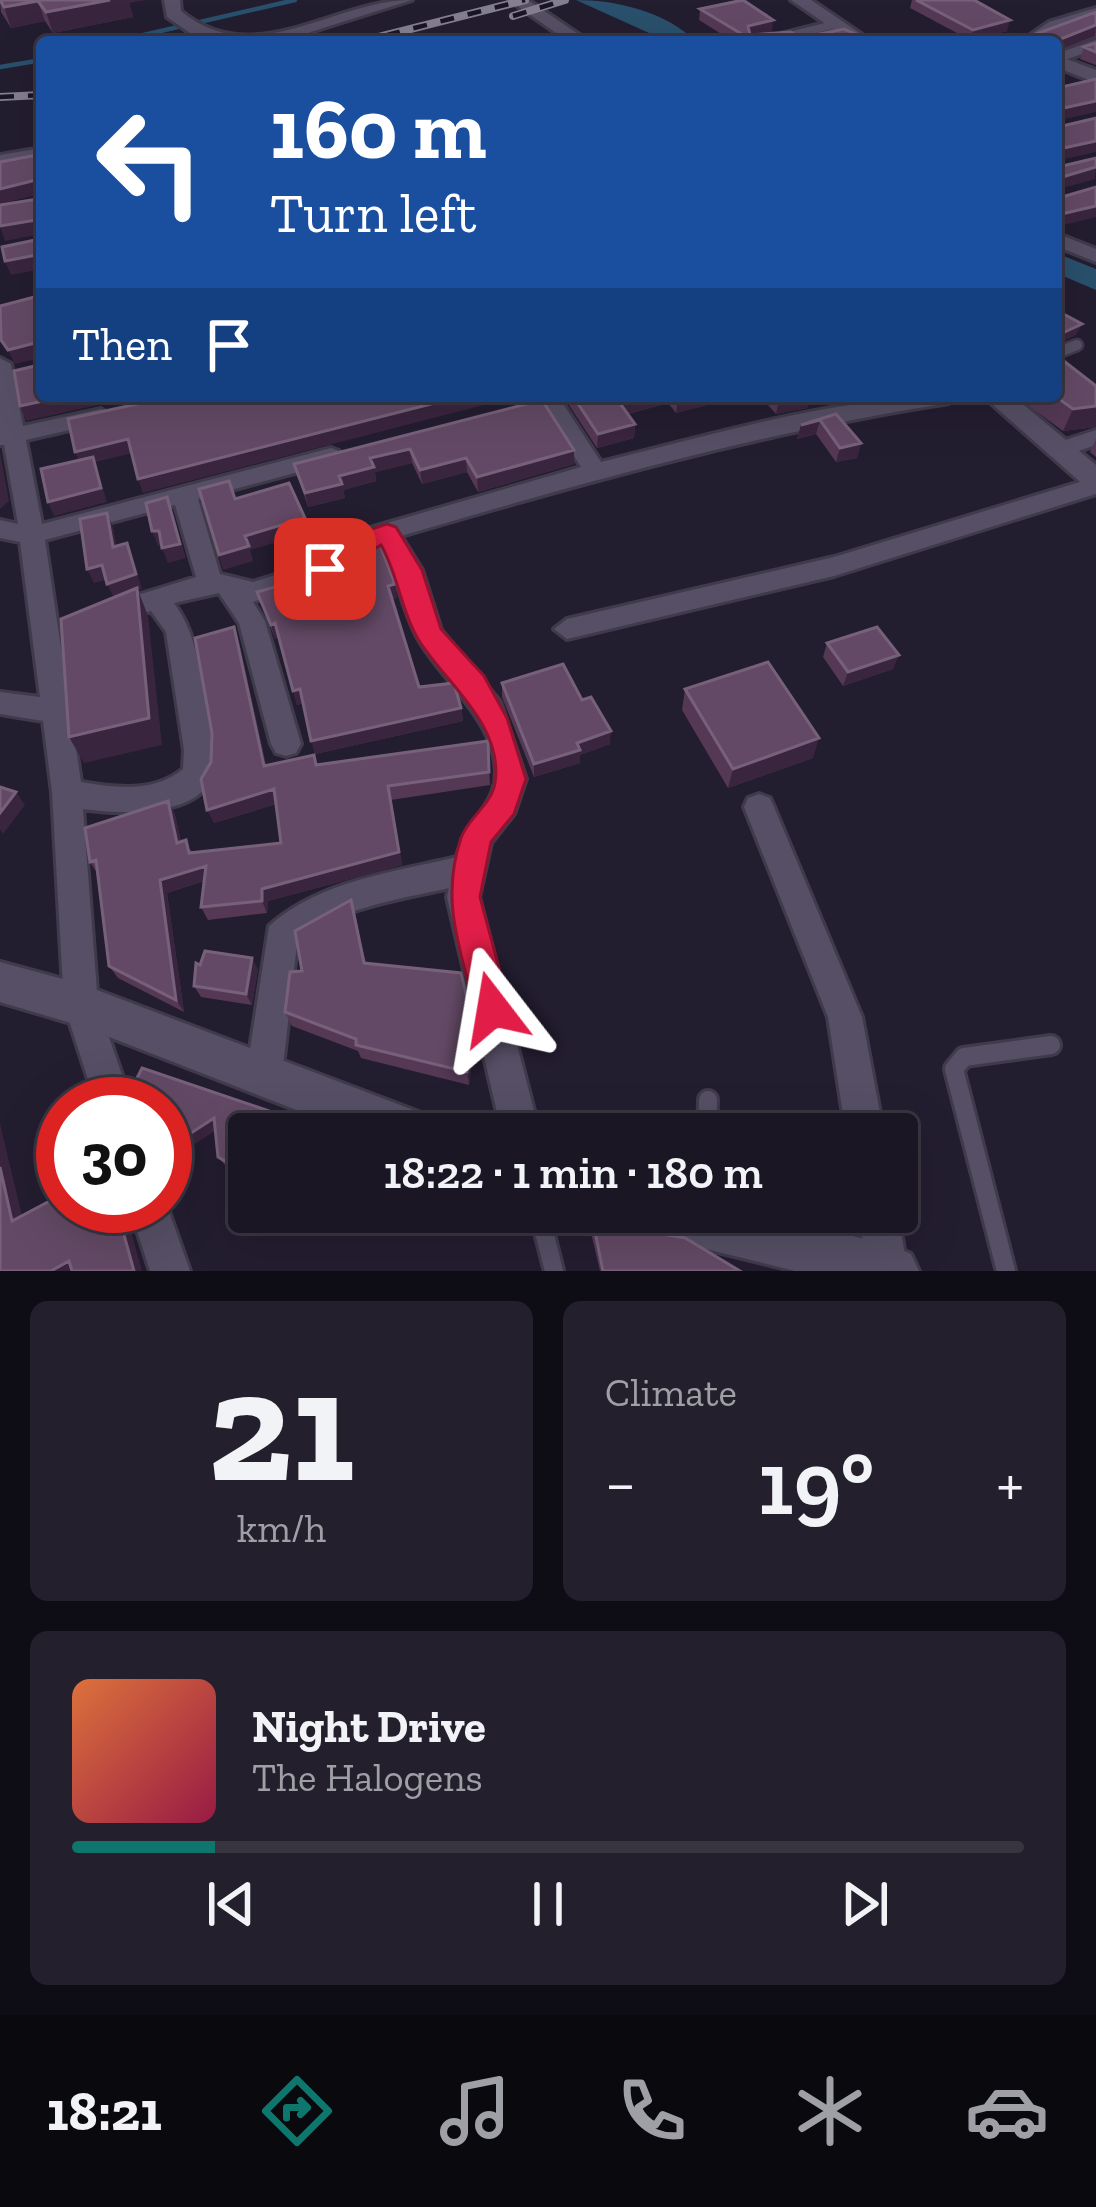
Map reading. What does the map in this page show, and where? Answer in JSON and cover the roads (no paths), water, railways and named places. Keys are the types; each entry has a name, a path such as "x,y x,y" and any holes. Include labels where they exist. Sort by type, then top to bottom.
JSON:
{"main road":[{"path":"266,36 404,0"},
{"path":"517,0 572,36"},
{"path":"799,0 856,36"},
{"path":"172,6 205,36"},
{"path":"1062,63 1096,77"},
{"path":"0,160 36,155"},
{"path":"1003,402 1096,482"},
{"path":"0,982 81,1005 361,1113"},
{"path":"730,1233 758,1248 891,1271"}],"street":[{"path":"1038,36 1096,12"},
{"path":"782,36 837,24"},
{"path":"1062,58 1096,44"},
{"path":"1062,241 1092,250"},
{"path":"8,372 6,437 57,639 55,710 67,792 81,1005 105,1077"},
{"path":"542,402 596,471"},
{"path":"117,613 219,583 254,592 325,569 356,544 387,533 596,471 826,415 910,402"},
{"path":"6,437 124,411"},
{"path":"1061,449 1096,437"},
{"path":"0,529 32,535 367,447"},
{"path":"567,629 772,586 1022,512 1096,482"},
{"path":"184,494 219,583 252,621 286,744"},
{"path":"387,533 409,570 429,634 486,702 506,753 511,779 503,805 477,837 466,869 464,897 516,1113"},
{"path":"67,792 113,804 188,785 197,775 199,750 179,630 156,598"},
{"path":"0,703 55,710"},
{"path":"759,807 845,1017 861,1113"},
{"path":"264,1076 281,937 290,926 328,908 466,869"},
{"path":"157,1233 170,1271"},
{"path":"883,1233 891,1271"}],"lane":[{"path":"1062,351 1077,345"},
{"path":"1006,1271 954,1069 964,1058 1051,1045"},
{"path":"707,1113 708,1100"},
{"path":"544,1233 554,1271"}],"waterway":[{"path":"139,36 295,0"},
{"path":"587,0 658,25 675,36"},
{"path":"0,67 36,61"},
{"path":"1062,265 1096,281"}],"railway":[{"path":"383,36 525,0"},
{"path":"513,16 565,0"},
{"path":"0,97 36,95"}]}
